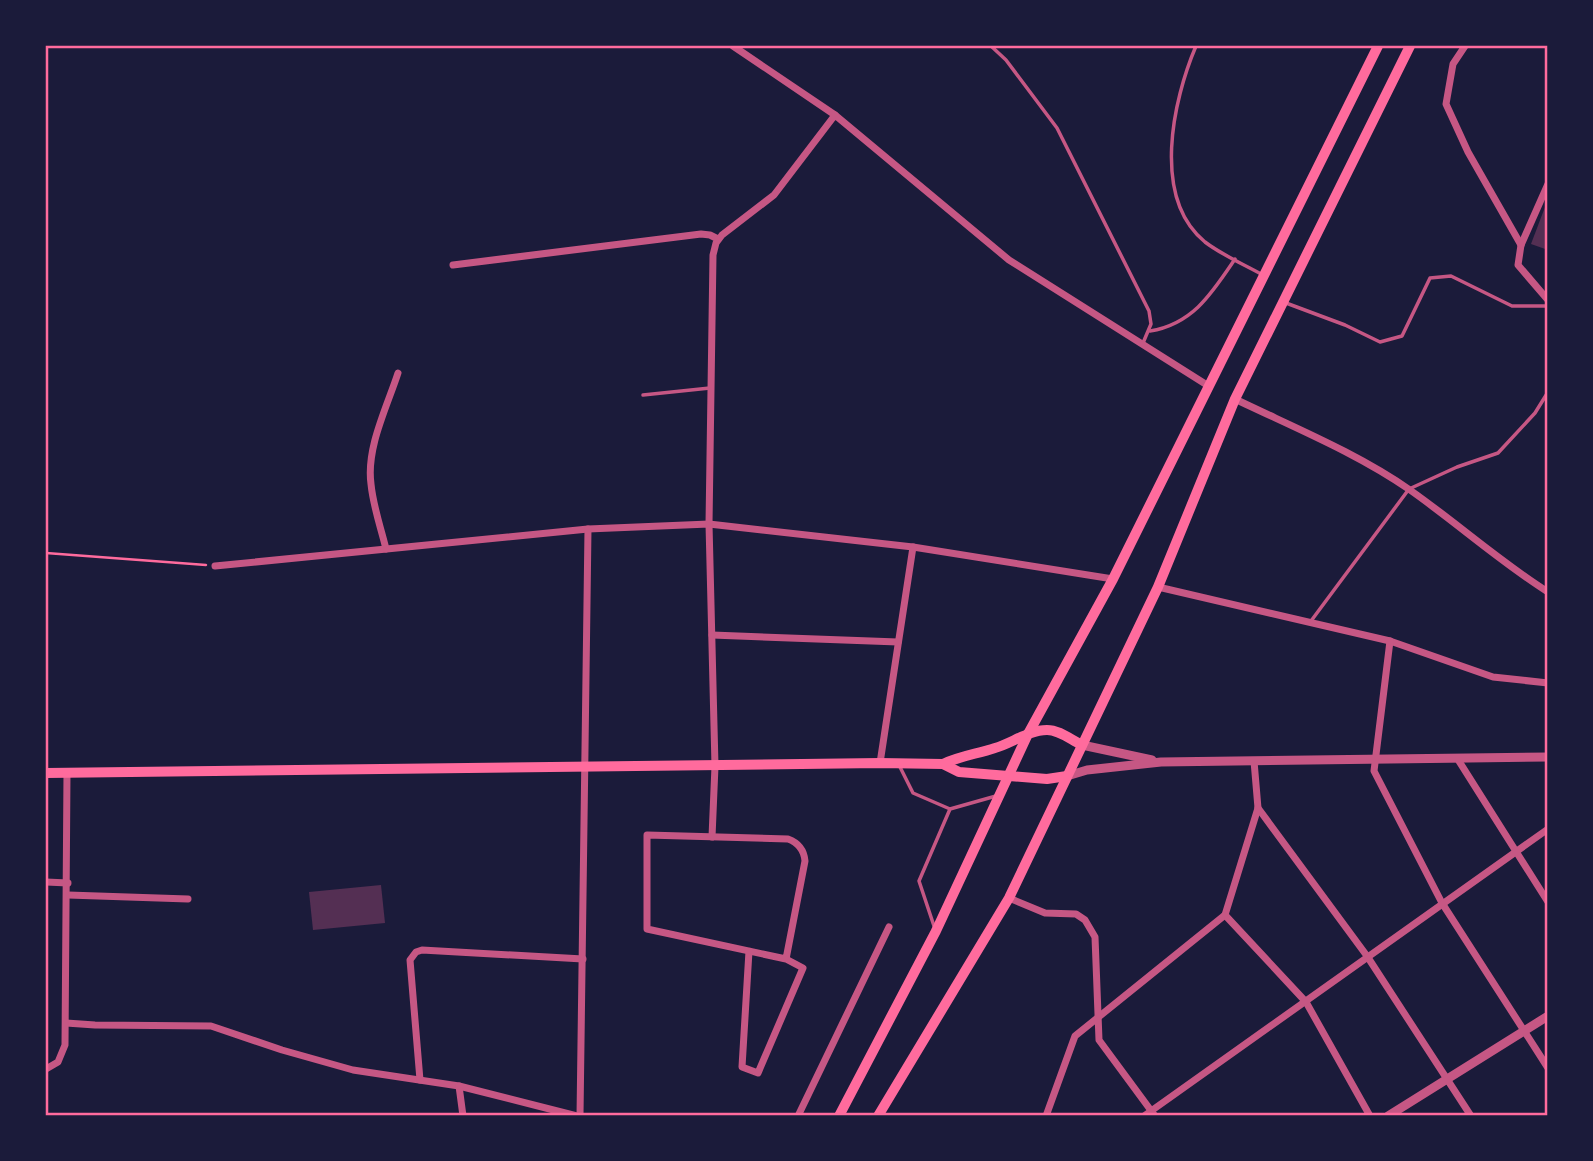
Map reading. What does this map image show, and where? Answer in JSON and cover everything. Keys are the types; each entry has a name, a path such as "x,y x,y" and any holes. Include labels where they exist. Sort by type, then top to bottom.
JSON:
{"main road":[{"path":"839,1115 936,931 1028,734 1113,579 1207,385 1378,46"},
{"path":"878,1115 1009,898 1158,587 1235,398 1410,46"},
{"path":"46,773 586,765 943,764 961,755 996,748 1028,734 1047,730 1056,731 1082,745"},
{"path":"943,764 959,772 1047,779 1067,776"}],"street":[{"path":"733,46 835,115 1009,260 1207,385"},
{"path":"1465,46 1453,64 1446,104 1468,152 1521,245"},
{"path":"712,837 715,766 709,524 713,254 719,239 774,195 835,115"},
{"path":"1548,184 1521,245 1518,265 1548,303"},
{"path":"453,265 701,234 719,239"},
{"path":"386,549 370,485 370,466 398,373"},
{"path":"1235,398 1345,453 1409,489 1509,568 1548,593"},
{"path":"215,566 588,529 709,524 912,547 1113,579"},
{"path":"66,1023 211,1026 353,1070 459,1086 579,1115 588,529"},
{"path":"880,763 912,547"},
{"path":"1158,587 1390,641 1493,677 1548,683"},
{"path":"712,635 898,642"},
{"path":"1390,641 1374,771 1442,903 1548,1068"},
{"path":"1082,745 1161,762"},
{"path":"1067,776 1097,769 1161,762 1548,757"},
{"path":"1457,758 1548,902"},
{"path":"1046,1115 1074,1036 1098,1014 1225,915 1258,808 1254,761"},
{"path":"46,1069 62,1057 65,1045 67,773"},
{"path":"1258,808 1367,956 1471,1115"},
{"path":"1144,1115 1153,1113 1367,956 1548,829"},
{"path":"749,951 742,1067 758,1073 803,968 786,959 749,951 647,929 646,835 788,839 799,845 803,850 805,862 786,959"},
{"path":"46,883 68,883"},
{"path":"68,895 188,899"},
{"path":"1009,898 1045,913 1076,914 1085,919 1095,937 1099,1040 1153,1113"},
{"path":"1225,915 1306,1002 1370,1115"},
{"path":"798,1115 889,927"},
{"path":"420,1080 410,960 416,952 583,959"},
{"path":"1388,1115 1548,1016"},
{"path":"459,1086 463,1115"}],"lane":[{"path":"991,46 1006,60 1057,128 1149,311 1150,331 1142,344"},
{"path":"1196,46 1186,74 1171,150 1172,177 1179,204 1205,242 1262,275"},
{"path":"1150,331 1170,326 1189,316 1206,300 1235,260"},
{"path":"1283,301 1380,342 1402,336 1430,278 1451,276 1512,306 1548,303"},
{"path":"643,395 711,387"},
{"path":"1310,623 1409,489 1457,467 1498,453 1535,413 1548,392"},
{"path":"898,764 913,793 950,808 998,796"},
{"path":"936,931 919,881 950,808"}],"path":[{"path":"46,553 215,566"}],"building":[{"path":"1545,207 1548,208 1548,250 1531,244"},
{"path":"381,885 385,923 313,930 309,892"}]}
